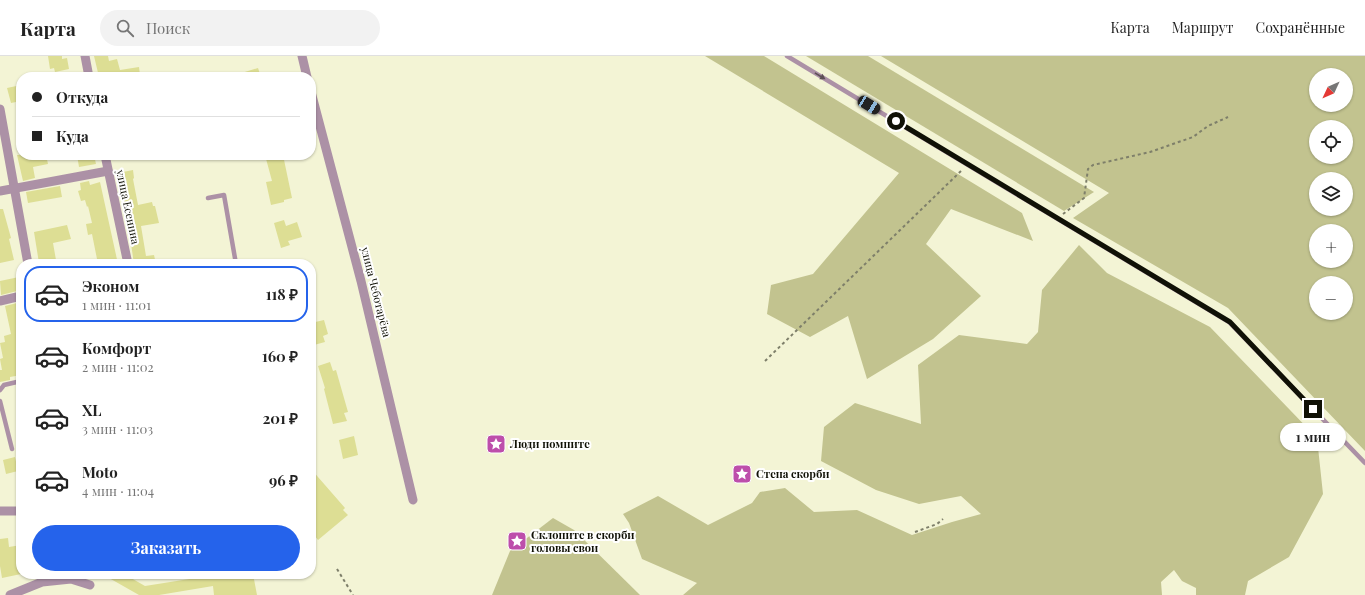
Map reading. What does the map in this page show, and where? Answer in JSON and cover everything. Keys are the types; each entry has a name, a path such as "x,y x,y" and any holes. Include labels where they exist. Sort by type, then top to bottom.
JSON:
{"street":[{"path":"85,56 88,72"},
{"path":"302,56 306,72"},
{"path":"0,109 27,259"},
{"name":"улица Чеботарёва","path":"316,111 361,281 413,500"},
{"name":"улица Есенина","path":"106,160 127,259"},
{"path":"0,191 108,171"},
{"path":"0,301 16,297"},
{"path":"0,511 16,511"},
{"path":"10,595 42,582 71,579 90,585"}],"lane":[{"path":"787,56 1230,322 1365,462"},
{"path":"208,198 224,195 235,259"},
{"path":"0,390 4,385 16,382"},
{"path":"0,401 12,449"}],"path":[{"path":"1057,218 1084,198 1088,169 1093,165 1150,152 1193,137 1208,126 1228,117"},
{"path":"765,361 967,165"},
{"path":"915,532 937,524 943,519"},
{"path":"337,569 353,595"}],"green space":[{"path":"705,56 764,56 1022,213 1033,241 951,209 926,244 981,296 933,339 867,379 848,316 810,337 767,314 771,285 813,274 899,173"},
{"path":"806,56 868,56 1094,192 1064,211"},
{"path":"881,56 1365,56 1365,451 1228,308 1073,218 1109,193"},
{"path":"1079,245 1107,273 1210,327 1317,438 1323,494 1289,557 1248,581 1245,595 1196,595 1196,588 1182,581 1174,570 1161,582 1162,595 683,595 697,583 642,559 629,523 623,514 658,496 708,525 752,503 760,492 785,488 814,512 857,510 912,535 981,514 961,496 919,504 876,490 821,461 824,427 855,403 921,424 918,365 959,335 1027,344 1038,332 1042,290"},
{"path":"553,518 574,530 640,595 492,595 510,551"}],"building":[{"path":"48,56 62,56 62,59 67,58 69,69 55,72 54,68 50,69"},
{"path":"94,56 108,56 109,61 117,59 120,70 139,67 140,72 98,72"},
{"path":"258,68 259,72 245,72"},
{"path":"16,86 16,102 11,103 7,88"},
{"path":"18,160 47,160 48,164 33,167 35,178 23,181"},
{"path":"78,160 95,160 96,164 79,167"},
{"path":"266,160 284,160 292,198 284,200 284,202 271,205 266,182 272,181"},
{"path":"133,170 133,179 138,205 152,202 153,206 155,206 159,223 141,226 146,256 154,255 155,259 133,259 131,237 118,173"},
{"path":"89,181 90,185 100,182 117,259 97,259 92,234 88,235 86,224 92,223 88,206 87,207 85,200 81,201 78,191 81,190 80,183"},
{"path":"60,186 62,197 28,203 26,192"},
{"path":"0,209 3,209 11,238 9,239 14,260 0,263"},
{"path":"284,220 286,226 297,222 302,237 288,241 290,245 281,248 274,223"},
{"path":"67,225 71,239 53,243 56,259 38,259 34,232"},
{"path":"16,278 16,291 1,295 0,281"},
{"path":"16,303 16,376 10,377 10,380 0,382 0,370 2,370 0,359 3,358 0,343 5,342 4,336 11,334 5,306"},
{"path":"324,320 328,334 323,336 325,342 316,344 316,322"},
{"path":"330,362 333,371 336,370 348,412 344,413 347,421 333,424 325,388 318,366"},
{"path":"354,436 358,455 343,459 339,440"},
{"path":"15,457 16,472 6,474 3,460"},
{"path":"316,475 345,508 343,510 348,515 318,540 316,537"},
{"path":"8,538 9,547 16,546 16,575 2,578 0,566 0,539"},
{"path":"111,579 133,579 145,586 189,579 254,579 257,595 214,595 213,586 159,595 139,595"}],"place":[{"name":"Люди помните","path":"496,444"},
{"name":"Стена скорби","path":"742,474"},
{"name":"Склоните в скорби головы свои","path":"517,541"}],"route":[{"path":"896,121 1230,322 1313,409"}]}
